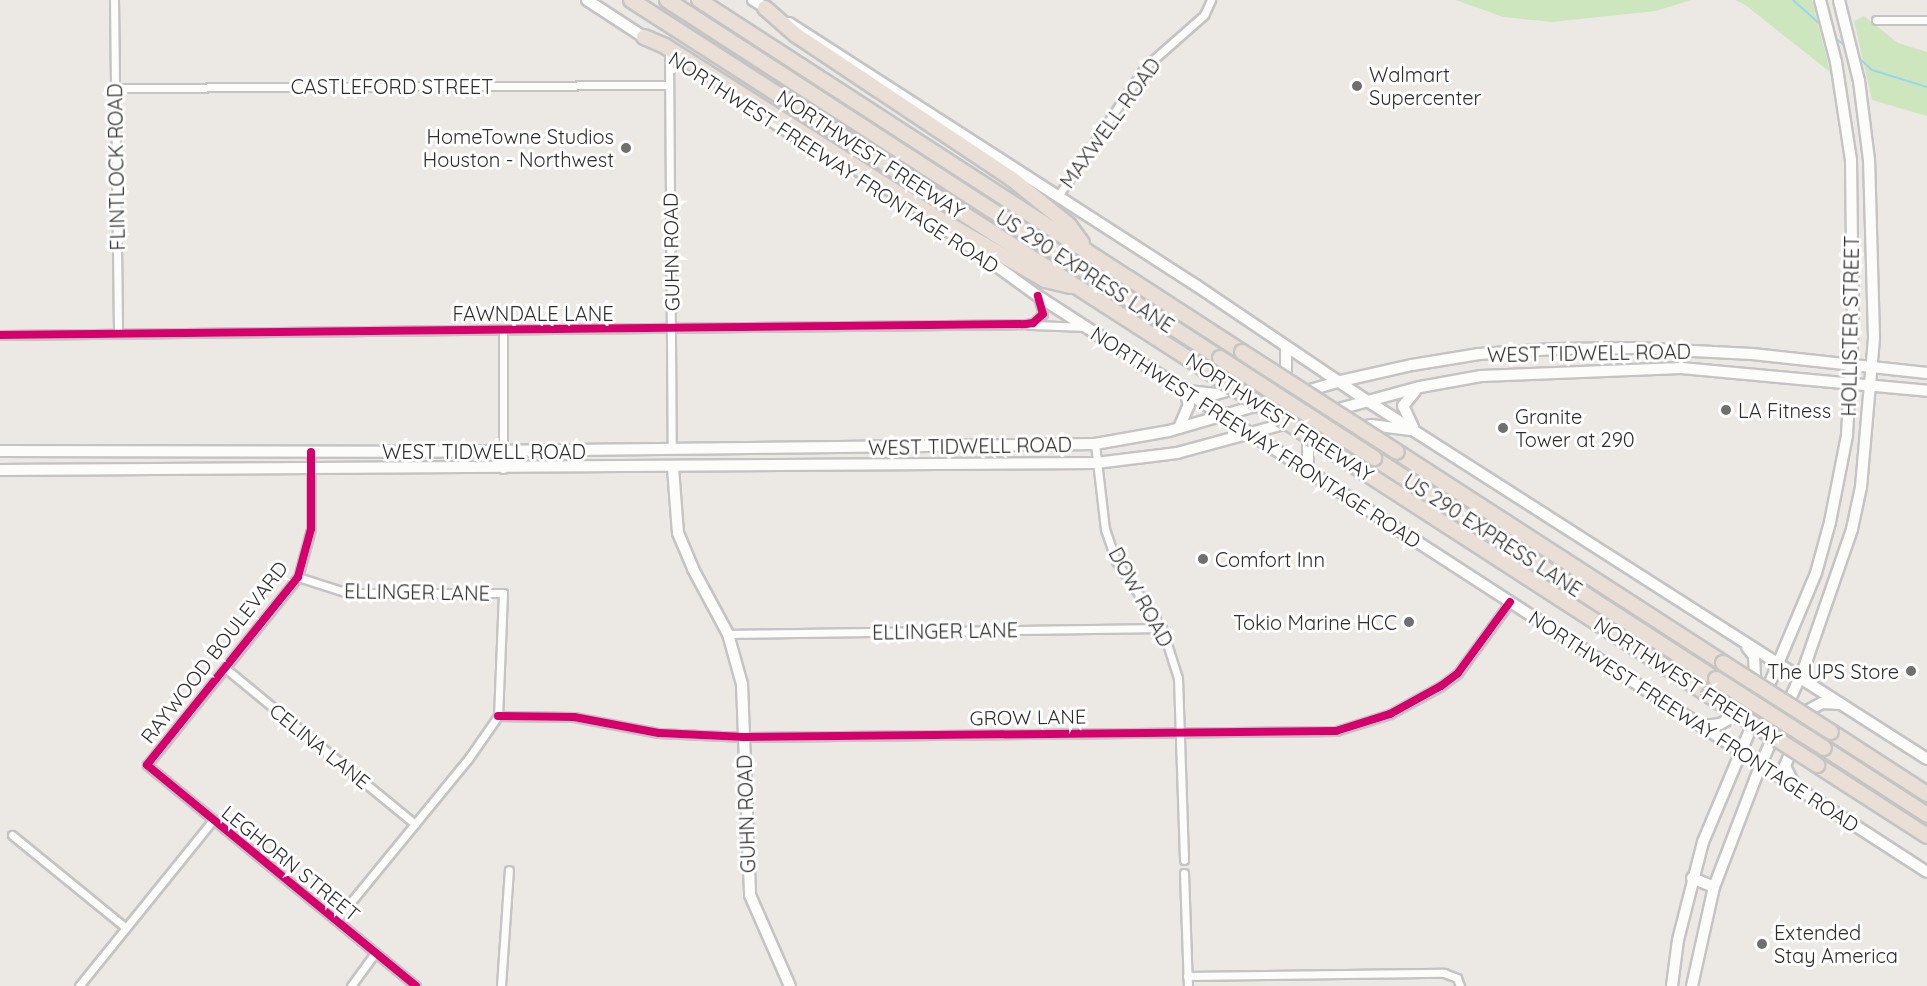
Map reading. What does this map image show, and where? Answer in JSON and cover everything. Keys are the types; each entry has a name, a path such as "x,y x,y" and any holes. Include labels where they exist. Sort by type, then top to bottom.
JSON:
{"highway":[{"name":"NORTHWEST FREEWAY","path":"631,0 1927,836"},
{"name":"US 290 EXPRESS LANE","path":"667,0 1927,815"},
{"name":"NORTHWEST FREEWAY","path":"699,0 1927,794"},
{"path":"759,4 796,35 1011,179 1069,225 1086,250"},
{"path":"644,37 665,46 995,252 1045,280 1082,289"}],"main road":[{"name":"NORTHWEST FREEWAY FRONTAGE ROAD","path":"587,0 946,230 1038,296 1254,433 1927,872"},
{"name":"HOLLISTER STREET","path":"1672,986 1692,878 1740,750 1816,573 1830,522 1847,435 1852,383 1851,160 1836,62 1820,0"},
{"name":"HOLLISTER STREET","path":"1692,986 1714,887 1761,764 1801,677 1852,529 1861,487 1872,366 1869,160 1859,81 1839,0"},
{"path":"759,4 1058,196 1341,381 1369,402 1927,759"},
{"path":"1845,124 1864,122"},
{"path":"1179,428 1189,405 1185,391 1216,394 1277,377 1286,370 1286,346"},
{"name":"WEST TIDWELL ROAD","path":"0,451 405,452 1095,444 1179,428 1341,381 1479,354 1635,348 1852,364 1927,373"},
{"path":"1479,354 1482,376"},
{"name":"WEST TIDWELL ROAD","path":"0,470 312,471 1096,463 1177,453 1420,387 1482,376 1681,368 1927,391"},
{"path":"1414,430 1403,406 1406,397 1420,387"},
{"path":"1308,469 1307,449 1316,438 1371,426 1414,430"},
{"path":"957,465 958,447"},
{"path":"814,448 814,467"},
{"path":"70,451 70,469"},
{"path":"189,471 190,451"},
{"path":"405,452 406,470"},
{"name":"GUHN ROAD","path":"673,468 678,534 685,554 728,634 742,684 750,895 790,986"},
{"path":"1704,726 1720,724 1738,714 1755,676 1754,656 1740,639"},
{"path":"1796,787 1785,766 1808,711 1822,703 1841,704"},
{"path":"1692,878 1714,887"}],"street":[{"name":"FLINTLOCK ROAD","path":"114,0 118,333"},
{"name":"MAXWELL ROAD","path":"1058,196 1145,67 1204,15 1211,0"},
{"path":"1876,20 1927,20"},
{"name":"GUHN ROAD","path":"669,54 672,449"},
{"name":"CASTLEFORD STREET","path":"115,88 669,85"},
{"path":"1026,324 1033,324 1042,314 1038,296"},
{"name":"FAWNDALE LANE","path":"0,334 1026,324 1086,327"},
{"path":"503,330 503,469"},
{"name":"DOW ROAD","path":"1095,444 1105,529 1116,561 1162,628 1178,678 1182,731 1184,860"},
{"name":"RAYWOOD BOULEVARD","path":"147,765 297,577 311,529 311,452"},
{"name":"ELLINGER LANE","path":"297,577 348,593 503,593 498,717"},
{"name":"GROW LANE","path":"498,717 574,717 659,732 744,737 1336,731 1390,714 1415,702 1458,673 1510,602"},
{"name":"ELLINGER LANE","path":"728,634 1162,628"},
{"name":"CELINA LANE","path":"225,668 415,824"},
{"path":"336,920 415,824 498,717"},
{"name":"LEGHORN STREET","path":"147,765 212,821 416,986"},
{"path":"79,986 212,821"},
{"path":"12,835 126,928"},
{"path":"501,986 509,870"},
{"path":"1184,873 1188,986"},
{"path":"351,986 375,953"},
{"path":"1187,976 1444,973 1458,982"}],"green space":[{"path":"1456,0 1691,0 1656,11 1552,22 1503,17"},
{"path":"1735,0 1812,0 1830,72 1744,4"},
{"path":"1864,16 1898,43 1927,52 1927,116 1872,100 1854,21"}],"waterway":[{"path":"1793,0 1822,26"},
{"path":"1833,36 1845,46"},
{"path":"1858,57 1872,70 1927,87"}],"cycle path":[{"path":"0,335 1026,324 1033,323 1043,314 1038,296"},
{"path":"311,452 311,529 298,577 147,765 416,986"},
{"path":"498,716 574,717 659,733 744,737 1336,731 1390,714 1441,686 1458,673 1510,602"}],"place":[{"name":"Walmart Supercenter","path":"1357,86"},
{"name":"HomeTowne Studios Houston - Northwest","path":"626,148"},
{"name":"LA Fitness","path":"1726,410"},
{"name":"Granite Tower at 290","path":"1503,428"},
{"name":"Comfort Inn","path":"1203,559"},
{"name":"Tokio Marine HCC","path":"1409,622"},
{"name":"The UPS Store","path":"1911,671"},
{"name":"Extended Stay America","path":"1762,944"}]}
